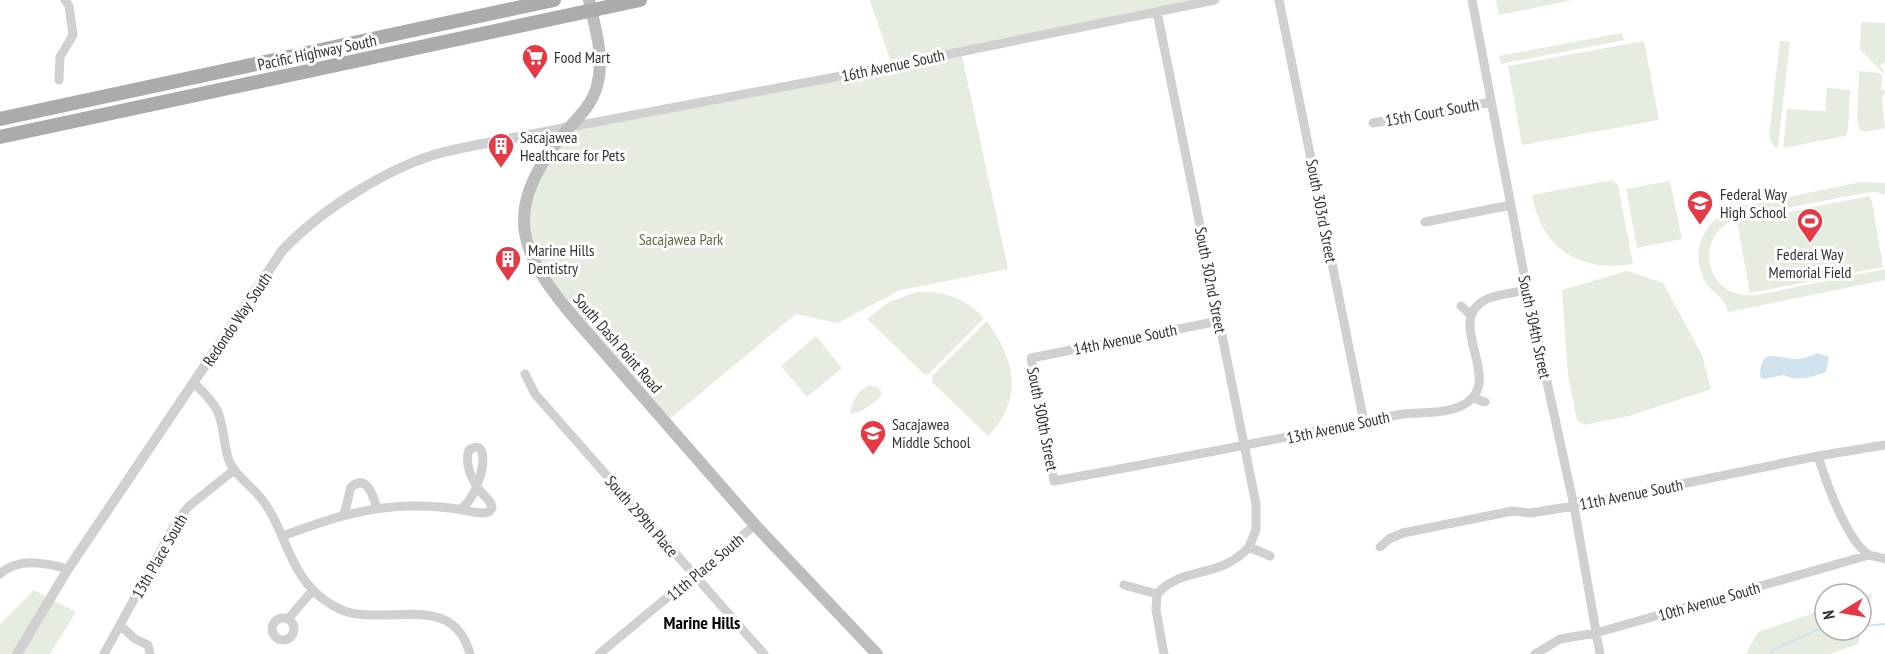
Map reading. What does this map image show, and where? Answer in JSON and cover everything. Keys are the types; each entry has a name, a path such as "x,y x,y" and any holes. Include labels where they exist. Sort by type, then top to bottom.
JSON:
{"main road":[{"name":"Pacific Highway South","path":"0,119 554,0"},
{"name":"Pacific Highway South","path":"0,137 590,5 640,0"},
{"name":"South Dash Point Road","path":"590,5 599,51 599,76 592,99 585,111 544,160 526,195 524,226 527,245 534,264 552,293 755,525 877,654"},
{"path":"96,116 95,112 100,106 158,94 210,74"},
{"path":"0,130 67,114 73,110 72,104"}],"street":[{"path":"59,80 60,57 73,35 69,6 65,0"},
{"name":"16th Avenue South","path":"570,127 823,80 1215,0"},
{"name":"South 303rd Street","path":"1279,0 1364,422"},
{"name":"South 304th Street","path":"1472,0 1527,290 1574,506 1600,654"},
{"name":"South 302nd Street","path":"1157,12 1256,504 1256,530 1249,547"},
{"name":"15th Court South","path":"1373,123 1491,102"},
{"name":"Redondo Way South","path":"17,654 68,569 282,251 315,219 394,172 431,156 570,127"},
{"path":"1425,222 1511,205"},
{"path":"1485,402 1473,398 1479,383 1480,371 1469,324 1471,315 1487,299 1527,290"},
{"path":"1461,306 1471,315"},
{"name":"14th Avenue South","path":"1031,358 1219,321"},
{"name":"South 300th Street","path":"1031,358 1054,480"},
{"name":"South 299th Place","path":"525,374 535,394 764,654"},
{"path":"194,383 210,399 218,412 227,452 234,470 261,498 283,536 299,572 313,590 335,607 351,613 429,615 446,620 464,636 470,654"},
{"name":"13th Avenue South","path":"1054,480 1244,447 1403,414 1452,409 1473,398"},
{"name":"11th Avenue South","path":"1380,547 1389,539 1403,533 1512,511 1531,513 1574,506 1818,456 1885,445"},
{"path":"1818,456 1845,523 1857,544 1869,555"},
{"name":"13th Place South","path":"104,654 183,513 234,470"},
{"path":"344,515 351,487 360,482 369,488 377,509"},
{"path":"283,536 344,515 377,509 416,506 484,513 491,511 491,502 478,486 470,502 460,509"},
{"name":"11th Place South","path":"599,654 755,525"},
{"path":"1164,654 1156,610 1157,594 1163,588 1177,579 1227,565 1238,559 1249,547 1270,556"},
{"name":"10th Avenue South","path":"1535,654 1560,639 1596,633 1869,555 1885,559"},
{"path":"1,570 14,565 30,563 52,564 68,569"},
{"path":"1124,585 1157,594"},
{"path":"288,619 313,590"},
{"path":"120,625 135,639 148,645 150,654"}],"green space":[{"name":"Sacajawea Park","path":"870,0 1214,0 961,51 1008,269 900,290 838,323 796,314 666,422 543,280 524,206 565,133 892,65"},
{"path":"1496,0 1573,0 1499,15"},
{"path":"1861,22 1885,23 1885,62 1880,65 1885,75 1860,49"},
{"path":"1622,33 1624,40 1501,64 1499,56"},
{"path":"1644,41 1659,120 1522,145 1508,66"},
{"path":"1780,41 1790,42 1778,147 1776,148 1769,135"},
{"path":"1859,71 1879,73 1882,76 1881,89 1885,90 1882,96 1885,128 1865,132 1859,129 1857,118"},
{"path":"1827,88 1850,90 1848,130 1845,136 1783,148 1787,109 1825,111"},
{"path":"1612,180 1618,185 1633,264 1597,265 1566,253 1544,230 1532,195"},
{"path":"1670,181 1682,239 1637,248 1626,189"},
{"path":"1861,182 1885,183 1885,195 1876,192 1864,193 1741,217 1725,225 1715,236 1710,250 1710,264 1715,277 1725,287 1738,294 1756,295 1885,269 1885,280 1728,312 1724,302 1704,279 1698,256 1704,234 1718,217 1739,207"},
{"name":"Federal Way Memorial Field","path":"1869,196 1872,201 1883,267 1750,293 1737,222"},
{"path":"1627,271 1663,283 1702,355 1711,389 1629,416 1584,425 1577,420 1568,375 1562,290"},
{"path":"917,292 954,297 970,305 984,318 929,374 924,374 867,319 889,302"},
{"path":"987,321 1004,350 1012,379 1007,408 988,436 932,382 932,376"},
{"path":"816,336 842,368 807,397 781,366"},
{"path":"870,385 879,388 882,394 868,407 851,414 850,411 857,395"},
{"path":"34,590 76,612 50,654 0,654 0,624"},
{"path":"1813,613 1813,642 1859,642 1830,654 1746,654 1758,632"}],"water":[{"path":"1818,353 1829,357 1826,372 1799,378 1784,375 1764,379 1760,377 1763,360 1767,357 1799,359"}],"waterway":[{"path":"1873,625 1885,624"},
{"path":"1770,654 1772,650 1813,632"}],"place":[{"name":"Food Mart","path":"535,80"},
{"name":"Sacajawea Healthcare for Pets","path":"501,169"},
{"name":"Federal Way High School","path":"1700,226"},
{"name":"Federal Way Memorial Field","path":"1810,244"},
{"name":"Marine Hills Dentistry","path":"508,282"},
{"name":"Sacajawea Middle School","path":"873,456"}],"district":[{"name":"Marine Hills","path":"702,622"}]}
